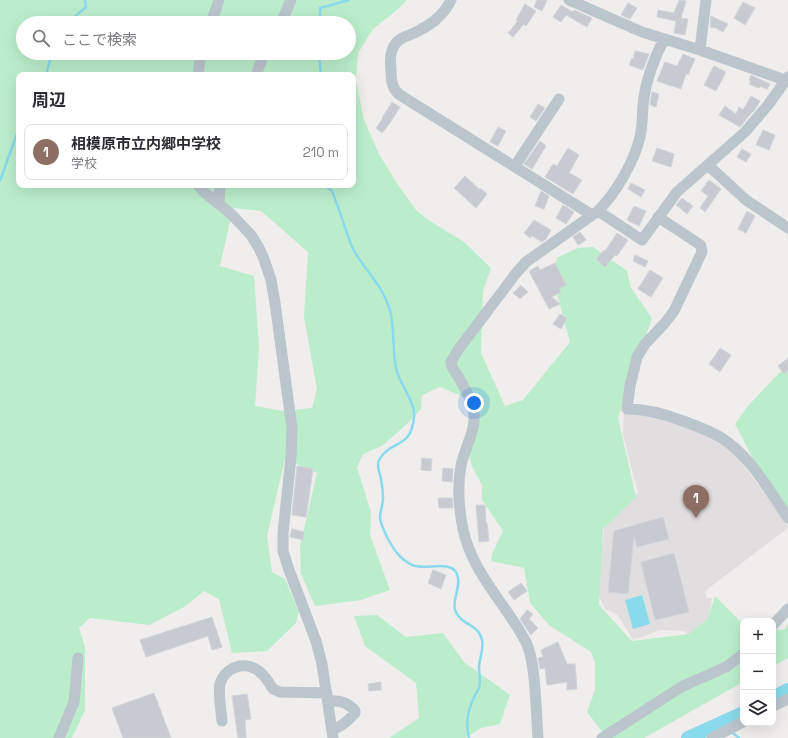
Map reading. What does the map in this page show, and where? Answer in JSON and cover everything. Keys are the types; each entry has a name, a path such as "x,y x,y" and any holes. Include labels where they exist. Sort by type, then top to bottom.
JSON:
{"street":[{"path":"213,16 219,0"},
{"path":"284,16 291,0"},
{"path":"452,0 444,12 434,21 401,39 395,44 391,59 392,83 396,91 400,95 514,166 642,240 677,192 745,132 768,105 787,79 664,39 612,20 569,0"},
{"path":"700,50 706,0"},
{"path":"538,738 529,650 522,636 480,573 470,552 463,530 460,497 461,467 474,419 470,400 452,367 451,362 458,350 521,267 551,243 595,213 608,202 636,151 640,136 644,97 652,68 664,39"},
{"path":"199,72 201,60"},
{"path":"257,72 261,60"},
{"path":"514,166 560,99"},
{"path":"708,165 746,200 788,228"},
{"path":"201,188 245,229 255,241 268,270 273,291 292,428 290,471 283,533 283,551 316,641 328,697 332,734"},
{"path":"219,204 220,188"},
{"path":"658,218 699,244 702,252 674,311 643,347 637,357 633,368 627,409 644,409 666,415 703,428 726,441 750,463 788,518"},
{"path":"776,622 788,609"},
{"path":"602,738 681,687 726,667 740,656"},
{"path":"59,738 74,702 78,658"},
{"path":"222,721 220,685 223,677 230,669 237,666 247,666 259,670 268,680 273,689 280,692 328,697 348,704 355,711 353,715 332,734"},
{"path":"776,705 788,699"},
{"path":"712,738 740,724"}],"shaded area":[{"path":"624,410 643,412 707,431 736,455 788,525 788,528 705,591 707,598 712,598 709,616 691,636 684,631 661,630 633,640 617,614 605,609 596,589 605,525 615,510 638,493 623,435"}],"green space":[{"path":"0,0 407,0 373,29 358,53 356,81 364,120 379,154 398,185 416,210 430,221 464,242 491,268 483,291 481,353 505,406 523,400 570,342 551,272 558,257 578,248 593,247 627,271 631,288 652,318 618,418 636,497 603,529 599,605 632,641 689,634 708,618 715,596 740,621 740,684 644,738 607,738 587,712 595,690 595,662 591,652 549,625 530,603 524,568 491,561 492,554 503,531 482,500 482,485 473,469 469,456 469,417 466,398 440,387 422,395 421,409 407,424 382,446 363,454 357,467 371,512 370,535 390,590 361,600 315,606 301,574 300,546 317,473 285,459 267,536 272,572 285,579 299,612 296,623 267,651 232,653 219,599 204,591 184,607 149,625 90,618 79,628 85,647 85,710 72,738 0,738","holes":["233,208 261,211 308,252 304,317 317,389 312,408 283,411 255,406 259,347 254,276 220,266"]},
{"path":"788,356 788,509 760,472 735,424 747,407 781,371"},
{"path":"377,615 406,637 443,633 464,662 510,695 500,724 481,728 465,738 389,738 419,718 416,683 365,646 354,616"},
{"path":"788,624 788,658 776,664 776,629 784,630"}],"water":[{"path":"642,595 650,624 633,629 625,600"}],"building":[{"path":"537,0 547,0 542,11 534,7"},
{"path":"679,0 686,1 681,18 688,19 685,35 674,33 676,21 657,17 658,10 674,13"},
{"path":"743,2 755,8 745,25 734,18"},
{"path":"628,3 637,8 630,19 621,15"},
{"path":"525,4 536,11 526,26 524,24 513,37 508,33 518,21 516,20"},
{"path":"561,5 573,12 574,10 592,18 587,27 566,15 561,22 553,17"},
{"path":"711,16 728,24 723,32 714,27 710,27"},
{"path":"635,51 649,54 643,70 629,65 632,58 633,59"},
{"path":"683,54 695,59 688,75 686,74 681,89 657,81 665,62 677,66"},
{"path":"714,66 726,72 716,91 704,85"},
{"path":"751,75 770,84 767,89 749,84 751,81 749,80"},
{"path":"652,92 659,94 656,107 650,105"},
{"path":"751,96 760,101 740,127 719,115 725,106 736,114 739,107 743,110"},
{"path":"392,102 400,107 382,133 376,128"},
{"path":"538,104 545,108 536,121 530,117"},
{"path":"498,127 506,131 498,146 490,142"},
{"path":"763,130 775,135 769,150 756,145"},
{"path":"540,141 546,146 532,169 524,164"},
{"path":"568,148 579,155 569,173 582,180 573,194 545,177 553,164 557,166"},
{"path":"657,148 674,154 671,167 652,161"},
{"path":"742,149 751,154 746,162 737,157"},
{"path":"465,176 487,194 476,208 454,188"},
{"path":"709,180 721,189 705,212 700,208 708,196 701,191"},
{"path":"631,183 645,190 641,197 628,189"},
{"path":"541,191 549,196 544,209 535,206"},
{"path":"682,198 693,206 687,214 676,205"},
{"path":"563,205 574,212 566,224 556,218"},
{"path":"634,206 646,211 639,226 627,220"},
{"path":"747,211 755,216 746,233 738,229"},
{"path":"534,220 551,230 546,239 542,242 532,236 530,238 524,233"},
{"path":"580,232 586,240 578,245 573,237"},
{"path":"617,233 628,240 617,256 615,255 605,267 596,259 604,250 605,251"},
{"path":"635,255 648,261 645,267 633,261"},
{"path":"555,263 566,285 559,289 561,292 552,297 560,304 549,309 529,271 538,266 540,270"},
{"path":"650,270 663,278 651,297 638,289"},
{"path":"521,285 528,292 520,299 513,293"},
{"path":"560,314 567,318 561,329 553,324"},
{"path":"720,348 731,355 720,372 709,364"},
{"path":"788,358 788,370 784,374 778,366"},
{"path":"422,458 432,459 431,471 421,470"},
{"path":"297,466 313,469 306,517 292,515"},
{"path":"443,468 453,469 452,482 442,481"},
{"path":"438,498 452,498 453,508 439,508"},
{"path":"476,505 485,505 489,541 479,542"},
{"path":"663,517 669,539 637,547 634,536 628,594 608,592 614,531"},
{"path":"292,529 304,532 303,540 290,537"},
{"path":"674,553 689,612 655,620 641,562"},
{"path":"433,570 446,575 441,589 428,583"},
{"path":"521,583 527,591 514,600 508,592"},
{"path":"527,610 533,614 529,619 538,628 531,635 520,619"},
{"path":"212,617 222,647 212,650 208,636 146,657 140,640"},
{"path":"558,642 567,664 575,664 577,689 567,690 567,682 547,685 545,668 540,669 538,658 543,657 541,650"},
{"path":"381,682 381,690 369,691 368,684"},
{"path":"154,693 171,738 123,738 112,708"},
{"path":"247,694 251,719 245,720 246,738 238,738 232,696"}],"waterway":[{"path":"75,16 86,7 85,0"},
{"path":"320,16 320,8 349,0"},
{"path":"47,72 50,60"},
{"path":"320,60 321,72"},
{"path":"0,181 16,136"},
{"path":"328,188 332,191 353,249 386,299 391,315 395,364 399,377 411,400 414,412 412,427 409,435 405,440 384,453 378,462 383,493 380,513 382,526 395,550 408,563 424,567 443,566 454,570 458,578 458,587 454,606 455,610 461,619 477,631 482,640 479,666 480,685 469,709 469,738"},
{"path":"776,696 788,690"},
{"path":"688,738 740,714"},
{"path":"733,733 739,738"}],"place":[{"name":"相模原市立内郷中学校","path":"696,518"}]}
